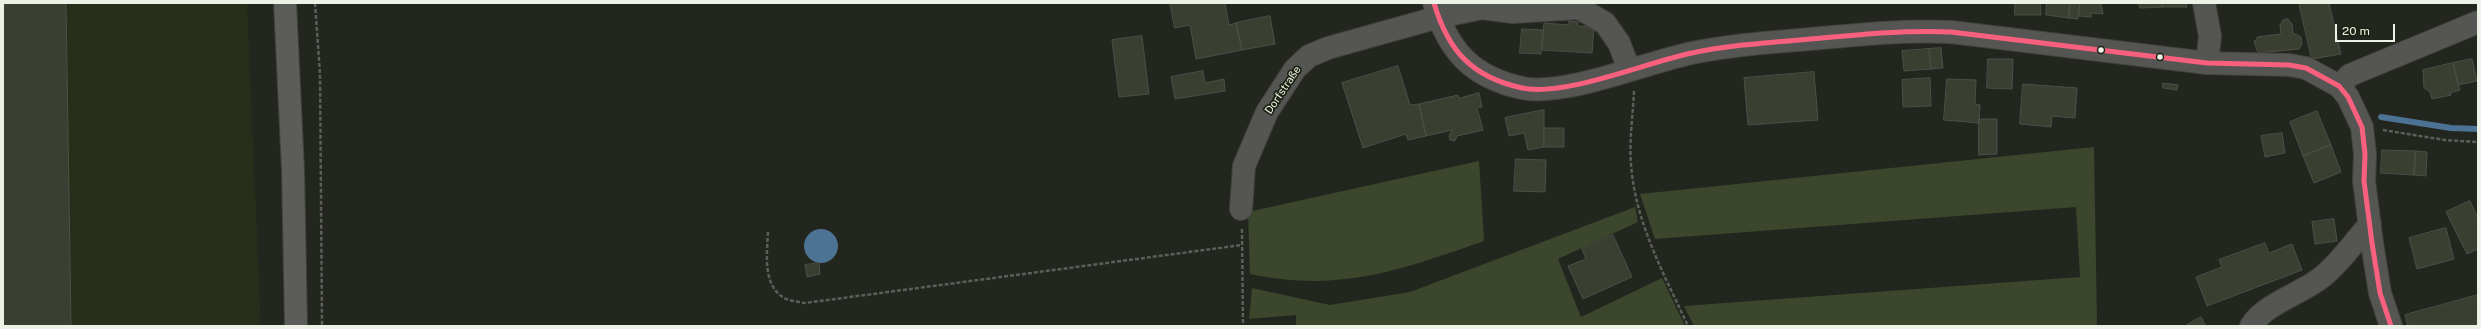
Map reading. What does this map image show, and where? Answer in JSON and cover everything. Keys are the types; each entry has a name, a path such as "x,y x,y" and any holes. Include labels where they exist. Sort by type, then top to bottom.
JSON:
{"main road":[{"path":"285,3 293,170 296,326"}],"street":[{"path":"2204,3 2210,36 2207,63"},
{"name":"Dorfstraße","path":"1241,209 1244,166 1267,112 1295,69 1309,56 1328,48 1436,10 1482,8 1513,12 1579,8 1604,23 1619,43 1629,69"},
{"path":"1436,10 1449,41 1462,58 1477,72 1501,82 1523,88 1545,89 1568,86 1693,53 1753,44 1913,30 1959,32 2207,63 2289,65 2306,68 2339,86 2348,98 2362,127 2365,154 2364,181 2380,293 2391,326"},
{"path":"2339,86 2350,75 2478,22"},
{"path":"2251,326 2261,313 2301,292 2323,276 2370,224"}],"path":[{"path":"315,3 320,74 322,326"},
{"path":"1629,69 1634,86 1631,163 1637,201 1648,237 1688,326"},
{"path":"2362,127 2445,140 2478,142"},
{"path":"1241,209 1243,326"},
{"path":"768,232 766,269 773,286 785,298 805,304 1242,245"}],"shaded area":[{"path":"3,3 247,3 261,326 3,326"},
{"path":"2094,147 2097,326 1694,326 1684,306 2080,277 2076,207 1655,239 1640,194"},
{"path":"1479,161 1484,241 1397,269 1369,276 1341,280 1312,281 1282,279 1250,274 1248,212"},
{"path":"1635,207 1638,222 1558,259 1581,317 1662,278 1685,326 1296,326 1296,315 1249,319 1252,288 1330,305 1410,292"}],"water":[{"path":"821,229 833,234 838,246 833,258 821,263 809,258 804,246 809,234"}],"building":[{"path":"3,3 66,3 71,326 3,326"},
{"path":"1170,3 1225,3 1229,25 1236,23 1242,50 1196,59 1190,25 1175,28"},
{"path":"2015,3 2040,3 2041,15 2015,15"},
{"path":"2047,3 2070,3 2069,18 2046,15"},
{"path":"2070,3 2080,3 2078,19 2069,18"},
{"path":"2080,3 2101,3 2103,14 2091,13 2091,17 2079,16"},
{"path":"2139,3 2162,3 2163,7 2140,8"},
{"path":"2162,3 2186,3 2187,7 2163,7"},
{"path":"2299,3 2329,3 2341,54 2312,59"},
{"path":"1270,16 1275,44 1242,50 1236,23"},
{"path":"2288,19 2292,24 2293,33 2301,37 2302,44 2299,49 2258,53 2254,41 2257,40 2257,37 2281,34 2280,25 2283,20"},
{"path":"1569,21 1578,22 1578,26 1594,27 1592,53 1542,50 1544,23 1569,25"},
{"path":"1522,29 1543,30 1541,54 1520,53"},
{"path":"1142,36 1149,94 1119,97 1112,40"},
{"path":"1941,48 1943,68 1931,69 1929,49"},
{"path":"1929,49 1931,69 1904,71 1902,51"},
{"path":"1988,59 2013,59 2012,89 1987,88"},
{"path":"2472,59 2477,81 2458,85 2453,63"},
{"path":"2453,63 2460,90 2450,93 2451,95 2432,99 2430,92 2424,88 2423,70"},
{"path":"1398,66 1410,105 1419,104 1426,136 1408,140 1406,134 1363,148 1342,83"},
{"path":"1203,71 1205,83 1224,79 1225,91 1175,99 1171,77"},
{"path":"1814,72 1818,120 1748,125 1744,78"},
{"path":"1930,78 1931,106 1903,107 1902,80"},
{"path":"1947,79 1976,80 1975,104 1980,105 1979,123 1944,120"},
{"path":"2163,83 2178,85 2177,90 2163,88"},
{"path":"2023,84 2077,88 2075,118 2052,116 2051,127 2020,124"},
{"path":"1479,93 1482,107 1477,108 1483,130 1457,136 1455,141 1450,140 1449,136 1452,130 1426,136 1419,104 1458,95 1459,98"},
{"path":"1544,110 1544,147 1528,150 1524,133 1509,136 1505,118"},
{"path":"2317,111 2331,145 2303,156 2290,122"},
{"path":"1979,119 1997,119 1997,154 1979,155"},
{"path":"1544,128 1564,128 1564,147 1544,147"},
{"path":"2282,133 2285,153 2265,157 2261,136"},
{"path":"2331,145 2341,172 2314,183 2303,156"},
{"path":"2382,150 2416,151 2414,175 2381,173"},
{"path":"2416,151 2427,152 2426,176 2414,175"},
{"path":"1516,159 1546,160 1545,192 1514,191"},
{"path":"2470,201 2478,218 2478,249 2467,254 2446,212"},
{"path":"2334,219 2337,241 2315,244 2312,222"},
{"path":"2446,228 2454,259 2417,269 2409,238"},
{"path":"1613,235 1632,277 1583,299 1568,266 1586,259 1582,249"},
{"path":"2265,243 2269,253 2292,244 2302,270 2207,306 2196,277 2222,267 2219,260"},
{"path":"819,263 820,274 807,277 805,265"},
{"path":"2478,295 2478,326 2408,326 2405,315"},
{"path":"2201,317 2206,326 2185,326"}],"waterway":[{"path":"2381,117 2451,128 2478,129"}],"transit line":[{"path":"1434,3 1447,35 1464,59 1489,77 1522,88 1560,88 1606,77 1674,57 1724,47 1903,32 1951,32 2207,63 2289,65 2306,68 2339,86 2348,97 2362,127 2365,154 2364,181 2372,243 2380,293 2391,326"}]}
